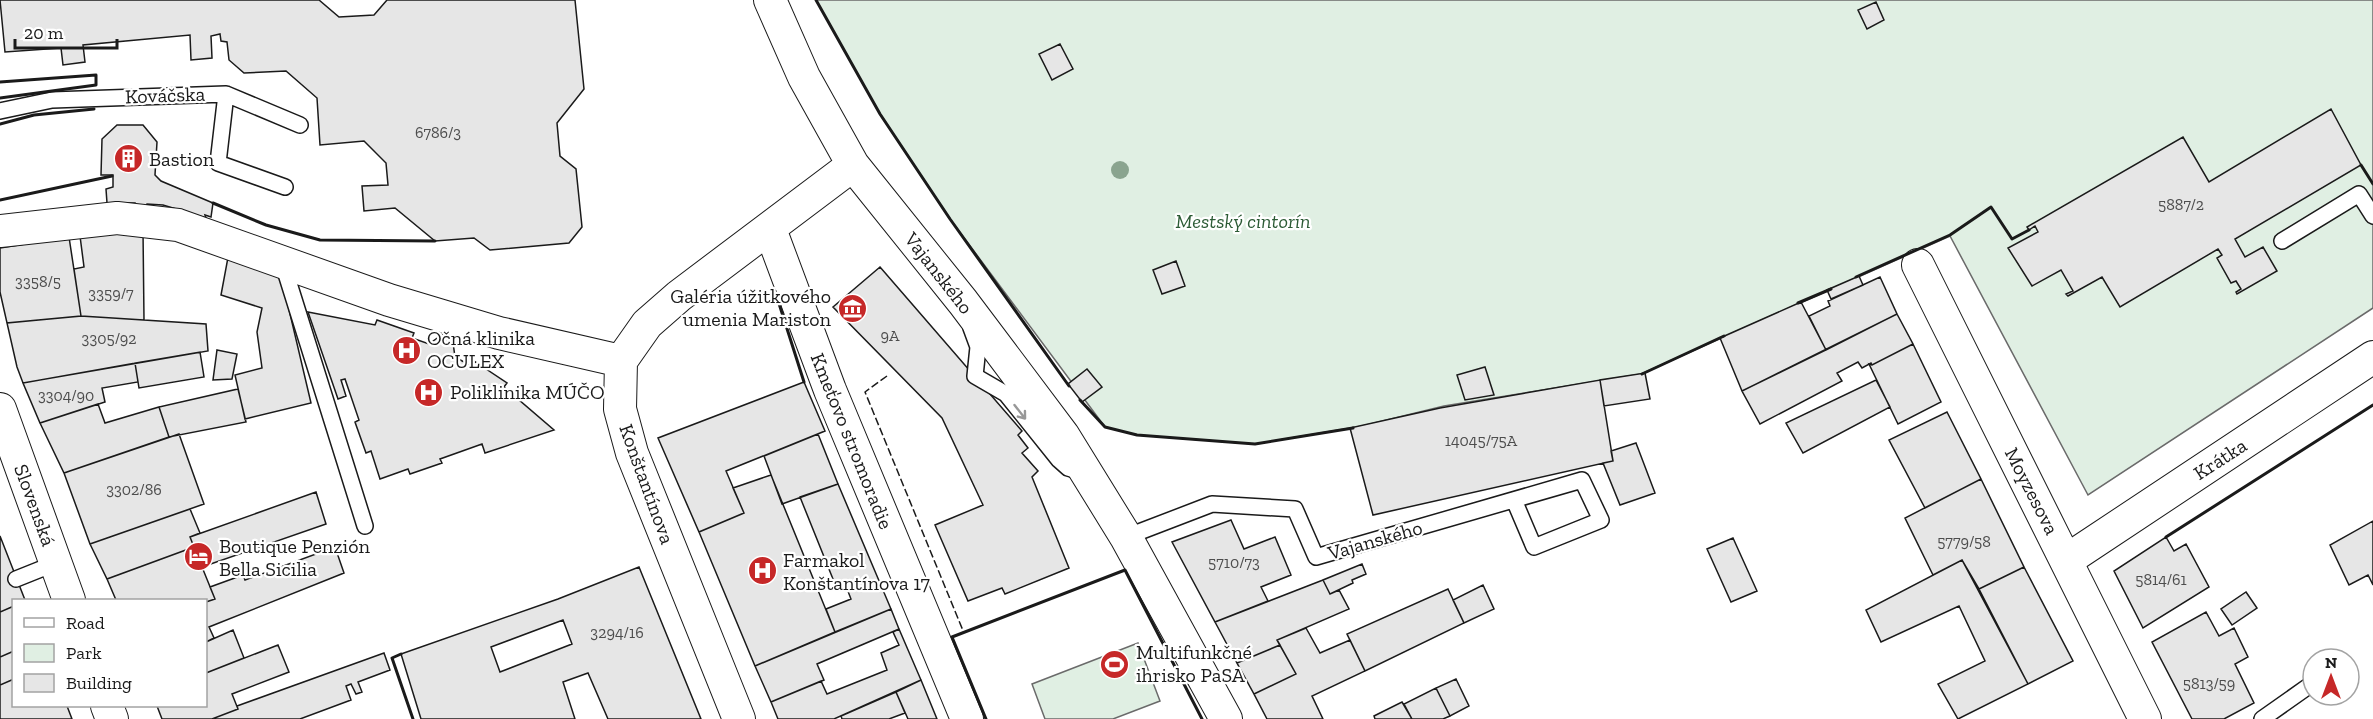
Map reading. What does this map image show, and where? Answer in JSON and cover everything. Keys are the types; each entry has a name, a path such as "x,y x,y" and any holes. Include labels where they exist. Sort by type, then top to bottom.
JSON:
{"street":[{"name":"Vajanského","path":"770,0 804,77 853,165 963,302 1063,435 1126,537 1226,719"},
{"path":"0,231 117,218 178,225 389,300 483,328 621,361 647,324 679,296 853,165"},
{"name":"Kmeťovo stromoradie","path":"770,229 834,400 967,719"},
{"name":"Moyzesova","path":"1918,265 2145,719"},
{"name":"Krátka","path":"2067,560 2373,357"},
{"name":"Konštantínova","path":"621,361 620,409 632,453 739,719"},
{"name":"Slovenská","path":"0,409 69,599"}],"lane":[{"name":"Kováčska","path":"0,111 52,100 226,94 218,164 285,187"},
{"path":"226,94 300,125"},
{"path":"2282,241 2359,194 2373,216"},
{"path":"282,261 365,526"},
{"name":"Vajanského","path":"1126,537 1212,504 1295,509 1316,557 1582,480 1601,520 1534,547 1514,500"},
{"path":"16,579 56,563"},
{"path":"2262,719 2301,691"}],"green space":[{"name":"Mestský cintorín","path":"816,0 2373,0 2373,308 2088,495 1950,236 1641,374 1444,406 1362,426 1255,444 1137,435 1105,427 950,219 880,114"},
{"name":"Multifunkčné ihrisko PaSA","path":"1138,643 1160,701 1113,719 1045,719 1032,684"}],"building":[{"path":"0,0 319,0 339,17 374,15 387,0 575,0 584,89 557,123 560,156 576,169 582,227 569,243 490,250 474,238 435,241 395,208 364,211 362,186 388,185 386,163 364,141 320,145 317,98 286,71 244,73 229,60 227,42 221,41 220,34 211,36 212,58 191,60 190,35 83,45 85,62 63,65 61,48 5,52"},
{"path":"1876,2 1884,20 1867,29 1858,10"},
{"path":"1060,44 1073,69 1052,80 1039,54"},
{"path":"2331,109 2361,165 2235,239 2245,257 2263,247 2277,271 2237,294 2236,292 2241,289 2236,281 2231,283 2217,258 2222,255 2218,249 2120,307 2102,277 2068,296 2066,294 2073,291 2061,270 2032,286 2008,248 2038,232 2035,226 2029,230 2027,227 2183,137 2209,182"},
{"name":"Bastion","path":"117,125 143,125 157,142 155,175 161,181 213,203 211,217 205,215 206,218 163,205 147,204 146,207 135,207 135,203 107,203 106,189 113,187 113,175 101,175 102,139"},
{"path":"143,230 144,320 81,316 74,269 84,267 80,236"},
{"path":"69,237 81,316 7,323 0,292 0,248"},
{"path":"229,252 279,267 311,403 245,419 235,375 262,368 257,332 262,308 221,295"},
{"path":"1176,261 1185,286 1162,294 1153,270"},
{"path":"880,267 1022,431 1018,435 1028,448 1022,453 1038,471 1032,477 1069,568 1005,594 1002,588 968,601 935,525 983,505 942,418 833,307"},
{"path":"1859,276 1863,285 1831,299 1827,290"},
{"path":"1880,277 1897,314 1826,350 1809,316 1830,306 1828,301"},
{"path":"1801,302 1826,350 1742,391 1720,338"},
{"name":"Poliklinika MÚČO","path":"308,312 375,325 377,320 414,333 412,338 429,344 451,328 455,357 471,366 474,361 507,383 504,387 554,430 485,453 482,444 440,459 442,463 410,474 408,469 380,479 371,451 366,453 355,422 359,420 345,379 341,380 346,396 338,399"},
{"path":"1897,314 1913,344 1872,365 1871,363 1862,368 1858,362 1837,373 1842,381 1760,424 1742,391"},
{"path":"81,316 206,324 208,351 23,383 7,323"},
{"path":"1913,344 1941,402 1898,424 1869,364 1872,365"},
{"path":"217,350 237,354 232,379 213,380"},
{"path":"200,352 204,377 139,388 135,363"},
{"path":"135,363 138,382 102,388 105,402 40,423 23,383"},
{"path":"1485,367 1494,395 1465,400 1457,375"},
{"path":"1087,369 1102,387 1082,402 1068,384"},
{"path":"1645,373 1650,399 1604,406 1600,380"},
{"path":"1600,380 1613,461 1373,515 1350,428 1440,408"},
{"path":"1876,380 1890,407 1803,453 1786,423"},
{"path":"804,382 825,431 726,471 744,513 699,532 658,438"},
{"path":"238,389 246,422 169,437 159,407"},
{"path":"98,404 105,423 159,407 169,437 64,473 40,423"},
{"path":"1947,412 1981,479 1925,508 1889,440"},
{"path":"179,434 204,504 90,544 64,473"},
{"path":"818,434 838,484 782,504 764,456"},
{"path":"1636,443 1655,493 1620,505 1603,463 1613,461 1611,451"},
{"name":"Farmakol Konštantínova 17","path":"771,475 835,632 755,666 699,532 744,513 733,488"},
{"path":"1981,479 2024,567 1979,589 1962,560 1933,575 1905,518"},
{"path":"838,484 891,609 835,632 826,609 851,599 844,581 835,584 800,497"},
{"name":"Boutique Penzión Bella Sicilia","path":"316,492 326,524 202,567 215,599 207,602 207,599 116,599 107,579 194,547 190,537"},
{"path":"190,509 200,533 190,537 194,547 107,579 90,544"},
{"path":"1231,520 1244,549 1275,537 1291,575 1261,587 1268,601 1215,622 1172,542"},
{"path":"2373,521 2373,585 2368,575 2349,585 2330,545"},
{"path":"0,536 25,599 12,599 12,607 0,612"},
{"path":"2166,537 2174,551 2186,544 2209,587 2143,628 2114,571"},
{"path":"1733,538 1757,591 1731,602 1707,549"},
{"path":"335,547 344,573 209,627 214,638 207,642 207,602 215,599 210,587 243,575 245,580"},
{"path":"1962,560 2028,684 1958,719 1938,684 1985,661 1959,606 1881,642 1866,610"},
{"path":"1362,564 1366,574 1330,594 1323,580"},
{"path":"639,567 701,719 608,719 588,673 563,682 575,719 421,719 401,654 558,599","holes":["563,620 572,644 500,672 491,647"]},
{"path":"2024,567 2073,661 2028,684 1979,589"},
{"path":"1323,580 1330,594 1339,590 1349,609 1277,640 1280,645 1237,663 1215,622"},
{"path":"1483,585 1494,609 1464,623 1453,600"},
{"path":"1448,589 1464,623 1365,671 1347,634"},
{"path":"2246,592 2257,608 2232,625 2221,609"},
{"path":"12,607 12,652 0,657 0,612"},
{"path":"891,609 899,629 817,664 824,680 771,702 755,666"},
{"path":"2206,612 2219,636 2234,628 2248,657 2235,664 2254,703 2224,719 2192,719 2152,642"},
{"path":"1306,628 1320,653 1350,640 1365,671 1312,696 1323,719 1267,719 1254,694 1296,674 1277,640"},
{"path":"899,629 921,680 834,719 778,719 771,702 821,681 827,694 887,670 881,653 899,645 893,632"},
{"path":"233,630 244,658 207,673 207,642"},
{"path":"278,645 289,672 232,694 238,709 212,719 162,719 157,707 207,707 207,673"},
{"path":"1280,645 1296,674 1254,694 1237,663"},
{"path":"12,652 12,680 0,685 0,657"},
{"path":"384,653 390,670 358,682 362,692 356,694 351,684 346,686 351,700 300,719 212,719 238,709 237,706"},
{"path":"1456,679 1469,706 1450,716 1436,688"},
{"path":"12,680 12,707 67,707 72,719 0,719 0,685"},
{"path":"921,680 937,719 908,719 896,692"},
{"path":"1436,688 1450,716 1443,719 1412,719 1404,704"},
{"path":"896,692 905,713 889,719 842,719 841,716"},
{"path":"1402,702 1412,719 1375,719 1374,716"}],"fence":[{"path":"887,376 865,392 964,633"}],"wall":[{"path":"816,0 880,114 950,219 1069,386"},
{"path":"0,82 96,75 96,85 0,98"},
{"path":"0,124 34,115 94,109"},
{"path":"2361,165 2373,184"},
{"path":"0,200 112,176"},
{"path":"213,203 266,225 320,240 435,241"},
{"path":"1856,277 1950,235 1991,207 2012,239 2029,230"},
{"path":"1798,303 1831,289"},
{"path":"775,291 804,382"},
{"path":"1642,374 1724,336"},
{"path":"1080,400 1105,427 1137,435 1255,444 1353,428"},
{"path":"2166,537 2373,405"},
{"path":"986,719 952,637 1125,570 1202,719"},
{"path":"401,654 392,658 413,719"}],"place":[{"name":"Bastion","path":"128,159"},
{"name":"Galéria úžitkového umenia Mariston","path":"852,308"},
{"name":"Očná klinika OCULEX","path":"406,350"},
{"name":"Poliklinika MÚČO","path":"429,392"},
{"name":"Boutique Penzión Bella Sicilia","path":"198,557"},
{"name":"Farmakol Konštantínova 17","path":"762,571"},
{"name":"Multifunkčné ihrisko PaSA","path":"1115,664"}]}
